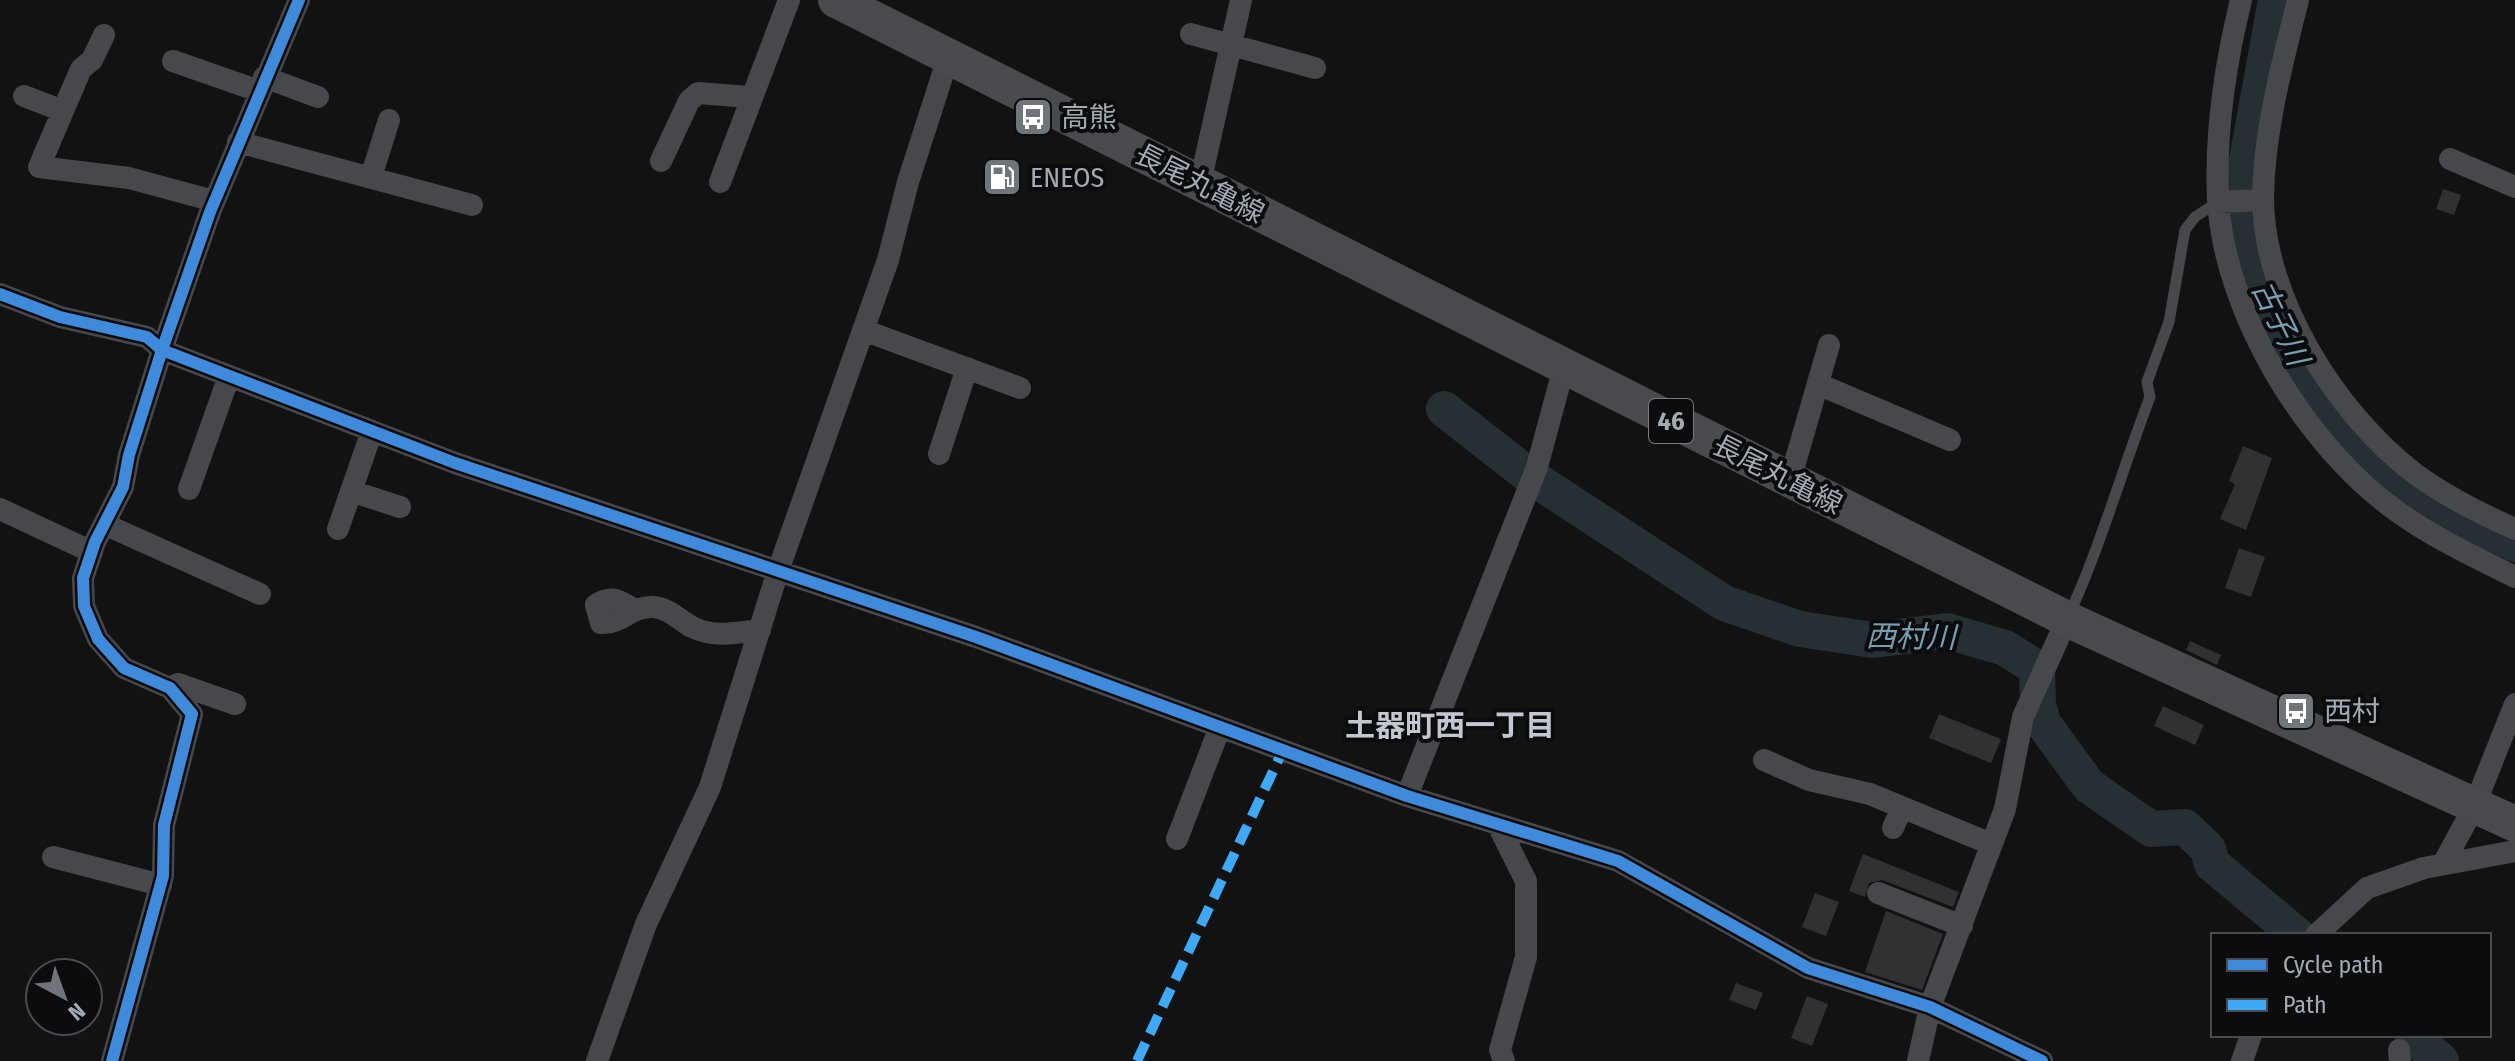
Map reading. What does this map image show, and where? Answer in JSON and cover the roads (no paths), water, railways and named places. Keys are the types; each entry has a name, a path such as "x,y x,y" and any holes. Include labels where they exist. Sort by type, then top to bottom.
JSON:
{"main road":[{"name":"長尾丸亀線","path":"836,0 2067,619 2515,824"}],"street":[{"path":"112,1061 161,885 164,825 192,714 170,688 124,668 98,639 84,606 83,578 104,524 123,487 129,455 162,350 214,201 299,0"},
{"path":"720,182 749,97 789,0"},
{"path":"1200,183 1241,0"},
{"path":"2241,0 2223,83 2222,202 2238,291 2256,340 2290,399 2326,444 2396,511 2439,539 2515,577"},
{"path":"2298,0 2277,88 2263,200 2269,240 2286,299 2319,369 2340,396 2414,473 2515,529"},
{"path":"1191,34 1315,68"},
{"path":"104,35 92,60 81,69 39,167 129,178 214,201"},
{"path":"597,1061 646,924 710,787 778,571 888,260 908,182 948,58"},
{"path":"173,61 318,97"},
{"path":"661,161 689,101 698,93 749,97"},
{"path":"24,96 63,111"},
{"path":"371,177 389,120"},
{"path":"238,142 472,205"},
{"path":"2450,159 2515,187"},
{"path":"2222,202 2263,200"},
{"path":"0,294 60,317 147,337 162,350 455,463 976,637 1407,796 1618,861 1808,968 1930,1007 2042,1061"},
{"path":"863,330 1020,388"},
{"path":"1790,480 1829,345"},
{"path":"1407,796 1537,467 1564,367"},
{"path":"939,454 967,368"},
{"path":"189,489 229,376"},
{"path":"1818,384 1950,440"},
{"path":"338,529 372,431"},
{"path":"351,491 400,507"},
{"path":"0,509 92,552"},
{"path":"104,524 260,594"},
{"path":"633,609 654,607 674,614 693,627 718,635 760,630"},
{"path":"1918,1061 1930,1007 2005,809 2023,717 2067,619"},
{"path":"170,688 178,684 235,704"},
{"path":"2443,864 2474,807 2515,704"},
{"path":"1177,839 1220,727"},
{"path":"1764,760 1807,788 1870,794 1991,844"},
{"path":"1893,828 1902,807"},
{"path":"1498,825 1526,881 1526,957 1500,1050 1504,1061"},
{"path":"2318,933 2367,888 2443,864 2515,851"},
{"path":"53,857 161,885"},
{"path":"1878,893 1962,926"},
{"path":"2242,1061 2250,1037"}],"lane":[{"path":"2067,619 2097,548 2111,499 2150,397 2147,382 2169,322 2185,230 2195,217 2222,202"}],"waterway":[{"name":"古子川","path":"2276,0 2244,176 2252,266 2285,345 2326,409 2386,473 2433,506 2515,544"},
{"name":"西村川","path":"1444,409 1527,474 1724,603 1800,629 1873,640 1947,631 2005,648 2037,668 2038,704 2043,723 2089,786 2151,829 2185,827 2208,849 2212,864 2295,933"},
{"name":"西村川","path":"2414,1037 2441,1061"}],"place":[{"name":"高熊","path":"1033,117"},
{"name":"ENEOS","path":"1002,177"},
{"name":"西村","path":"2296,711"}],"district":[{"name":"土器町西一丁目","path":"1450,726"}]}
